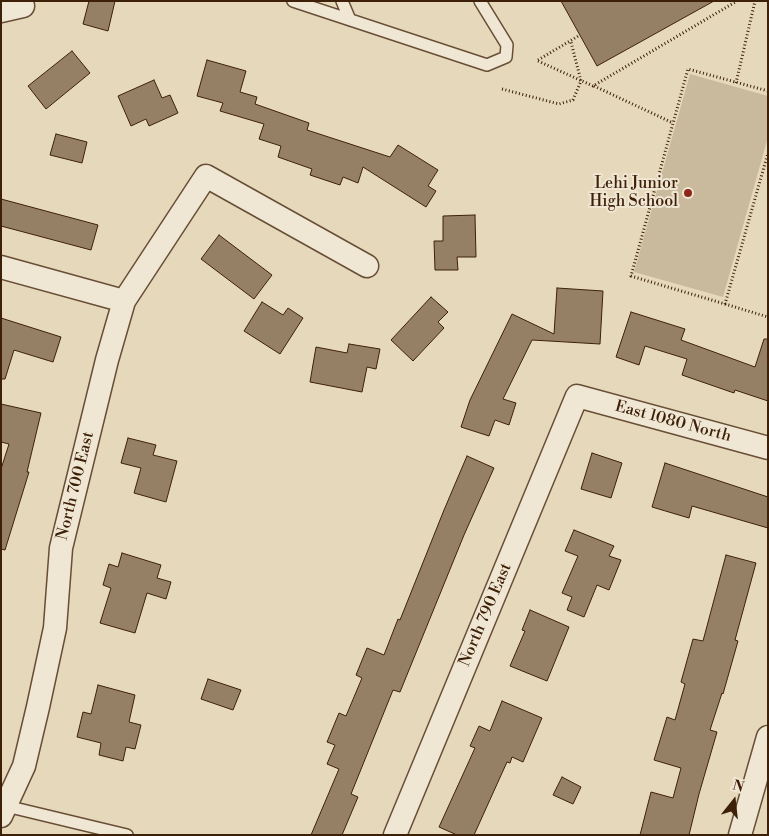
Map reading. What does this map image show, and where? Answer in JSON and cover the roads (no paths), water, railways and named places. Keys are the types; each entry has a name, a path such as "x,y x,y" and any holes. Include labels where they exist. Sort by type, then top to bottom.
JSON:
{"street":[{"path":"1,10 23,6"},
{"name":"North 700 East","path":"4,811 24,766 38,707 55,628 61,548 107,360 124,301 206,176 367,266"},
{"path":"1,267 124,301"},
{"name":"East 1080 North","path":"577,396 768,448"},
{"name":"North 790 East","path":"395,835 577,396"},
{"path":"740,835 768,737"}],"lane":[{"path":"293,1 487,65 506,57 507,45 480,1"},
{"path":"342,1 350,20"},
{"path":"4,811 127,835"}],"place":[{"name":"Lehi Junior High School","path":"688,193"}]}
